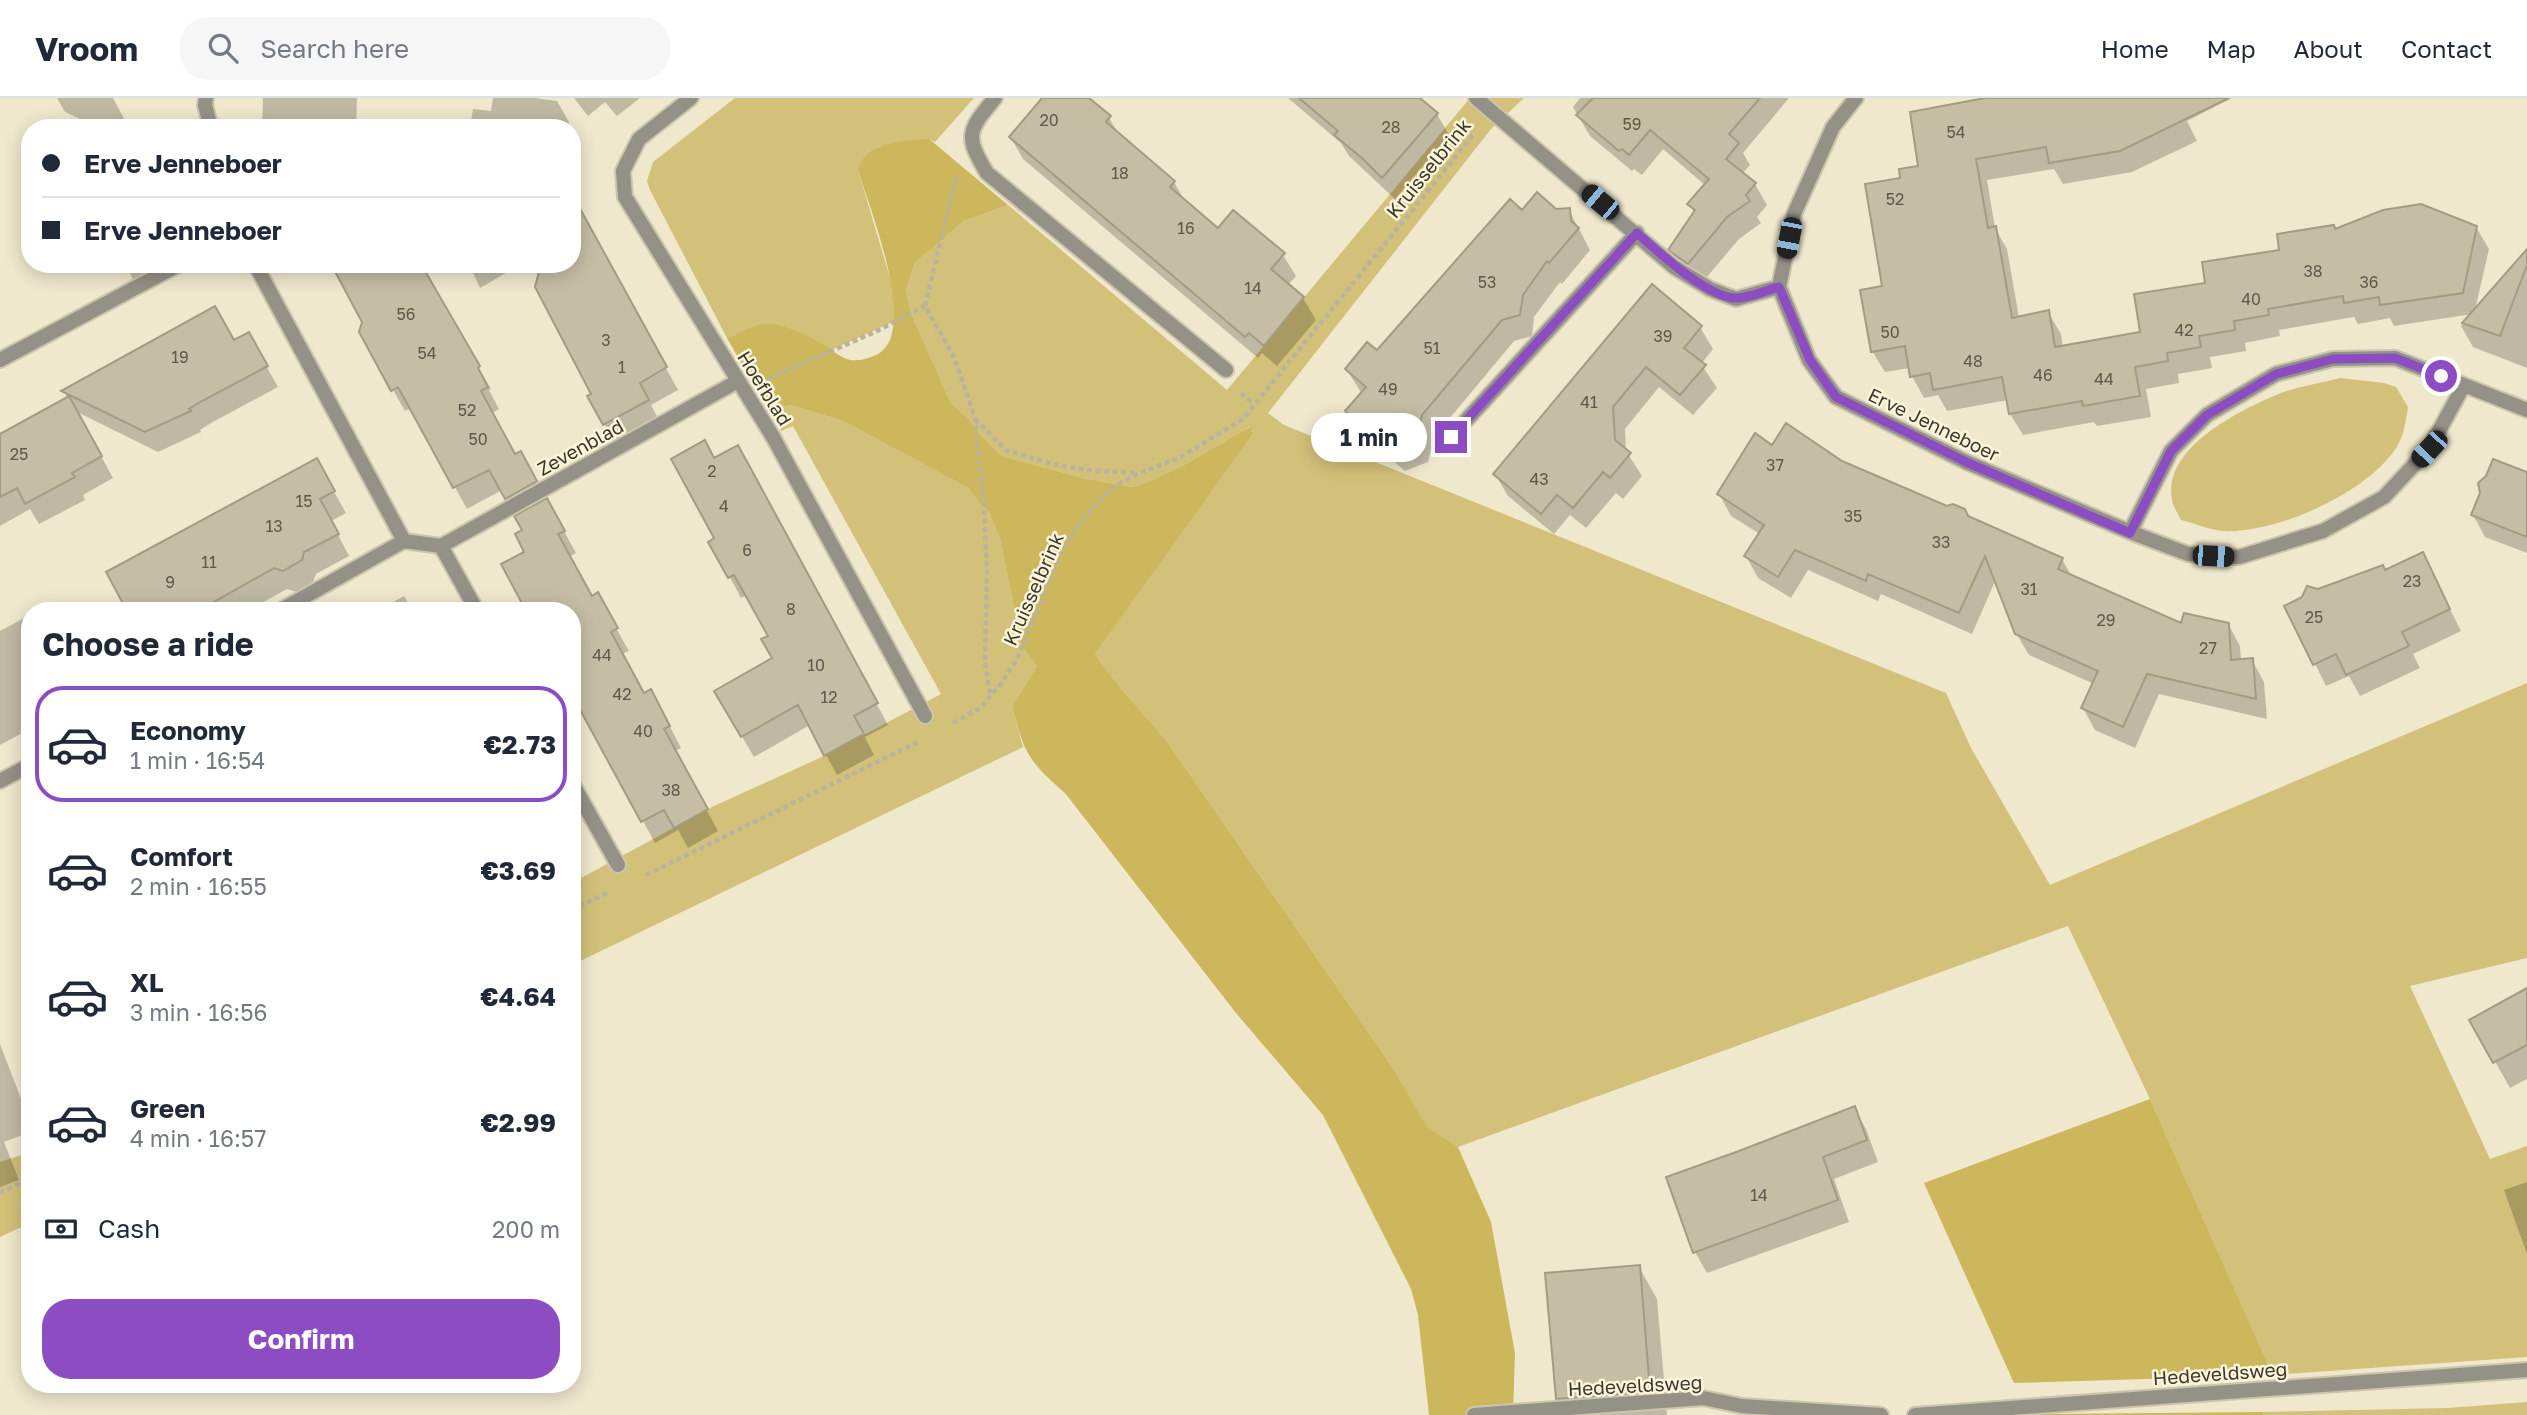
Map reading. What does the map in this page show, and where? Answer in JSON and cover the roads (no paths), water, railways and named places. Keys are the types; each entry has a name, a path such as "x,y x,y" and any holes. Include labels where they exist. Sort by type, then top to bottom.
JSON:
{"street":[{"path":"206,98 209,119"},
{"name":"Hoefblad","path":"691,98 639,139 623,171 625,197 773,437 925,716"},
{"path":"995,98 974,124 972,148 986,173 1226,370"},
{"path":"1476,98 1674,267 1710,289 1736,299 1779,287 1794,214 1833,127 1856,98"},
{"path":"1451,437 1637,233"},
{"path":"0,360 163,273"},
{"path":"260,273 404,541"},
{"name":"Erve Jenneboer","path":"1779,287 1810,360 1836,397 1966,462 2130,533 2188,554 2239,557 2323,531 2384,497 2429,449 2465,385"},
{"path":"2130,533 2171,451 2207,415 2276,374 2333,359 2395,358 2527,410"},
{"name":"Zevenblad","path":"441,546 740,385"},
{"path":"295,602 404,541 441,546 472,602"},
{"path":"0,781 21,770"},
{"path":"581,799 618,865"},
{"name":"Hedeveldsweg","path":"1916,1415 2527,1370"},
{"name":"Hedeveldsweg","path":"1474,1415 1703,1398 1742,1405 1881,1415"}]}
